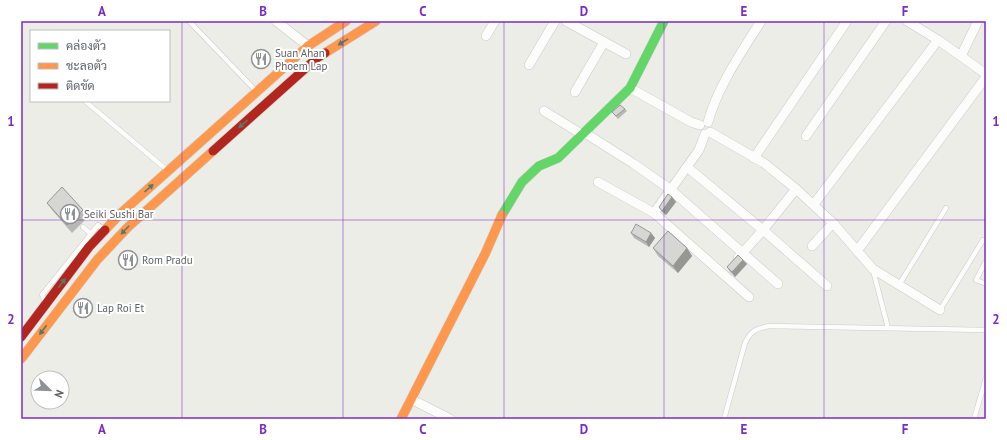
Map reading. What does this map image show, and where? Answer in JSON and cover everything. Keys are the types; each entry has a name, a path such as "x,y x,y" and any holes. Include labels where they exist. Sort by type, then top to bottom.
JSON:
{"street":[{"path":"276,21 308,46"},
{"path":"21,337 89,247 121,213 308,46 346,21"},
{"path":"21,359 97,260 128,227 317,58 376,21"},
{"path":"486,36 495,21"},
{"path":"530,65 555,21"},
{"path":"566,21 626,54"},
{"path":"401,419 500,222 522,182 539,166 558,158 630,88 664,21"},
{"path":"654,213 699,150 712,108 718,95 761,21"},
{"path":"754,158 847,21"},
{"path":"806,136 886,21"},
{"path":"907,21 938,40 986,74"},
{"path":"961,56 978,21"},
{"path":"814,204 938,40"},
{"path":"575,92 604,42"},
{"path":"857,251 986,78"},
{"path":"630,88 691,122 706,128 771,168 814,204 833,223 873,269 940,310"},
{"path":"247,100 257,112"},
{"path":"544,111 634,164 671,190 778,284"},
{"path":"687,167 764,230 827,286"},
{"path":"598,182 654,213 727,267 749,297"},
{"path":"727,267 764,230 796,189"},
{"path":"812,246 833,223"},
{"path":"411,399 450,419"}],"lane":[{"path":"189,21 257,92"},
{"path":"86,102 168,171"},
{"path":"899,285 946,208"},
{"path":"46,304 42,295 98,225 105,231"},
{"path":"83,227 91,234"},
{"path":"940,310 983,240"},
{"path":"986,261 976,280 986,284"},
{"path":"873,269 888,328"},
{"path":"724,419 745,343 749,334 756,329 769,326 986,330"},
{"path":"974,419 986,378"}],"building":[{"path":"620,105 625,109 616,116 612,112"},
{"name":"Seiki Sushi Bar","path":"62,187 83,210 67,225 47,203"},
{"path":"668,194 672,197 662,211 659,207"},
{"path":"636,224 651,233 646,242 631,233"},
{"path":"668,231 687,248 673,266 653,248"},
{"path":"738,255 743,260 732,272 727,267"}],"traffic: fast":[{"path":"502,215 522,182 539,166 558,158 630,88 664,21"}],"traffic: slow":[{"path":"105,230 121,213 308,46 346,21"},
{"path":"325,53 376,21"},
{"path":"21,359 97,260 128,227 213,151"},
{"path":"401,419 485,254 502,215"}],"traffic: jam":[{"path":"213,151 317,58 325,53"},
{"path":"21,337 89,247 105,230"}],"place":[{"name":"Suan Ahan Phoem Lap","path":"261,59"},
{"name":"Seiki Sushi Bar","path":"70,214"},
{"name":"Rom Pradu","path":"128,260"},
{"name":"Lap Roi Et","path":"83,308"}]}
